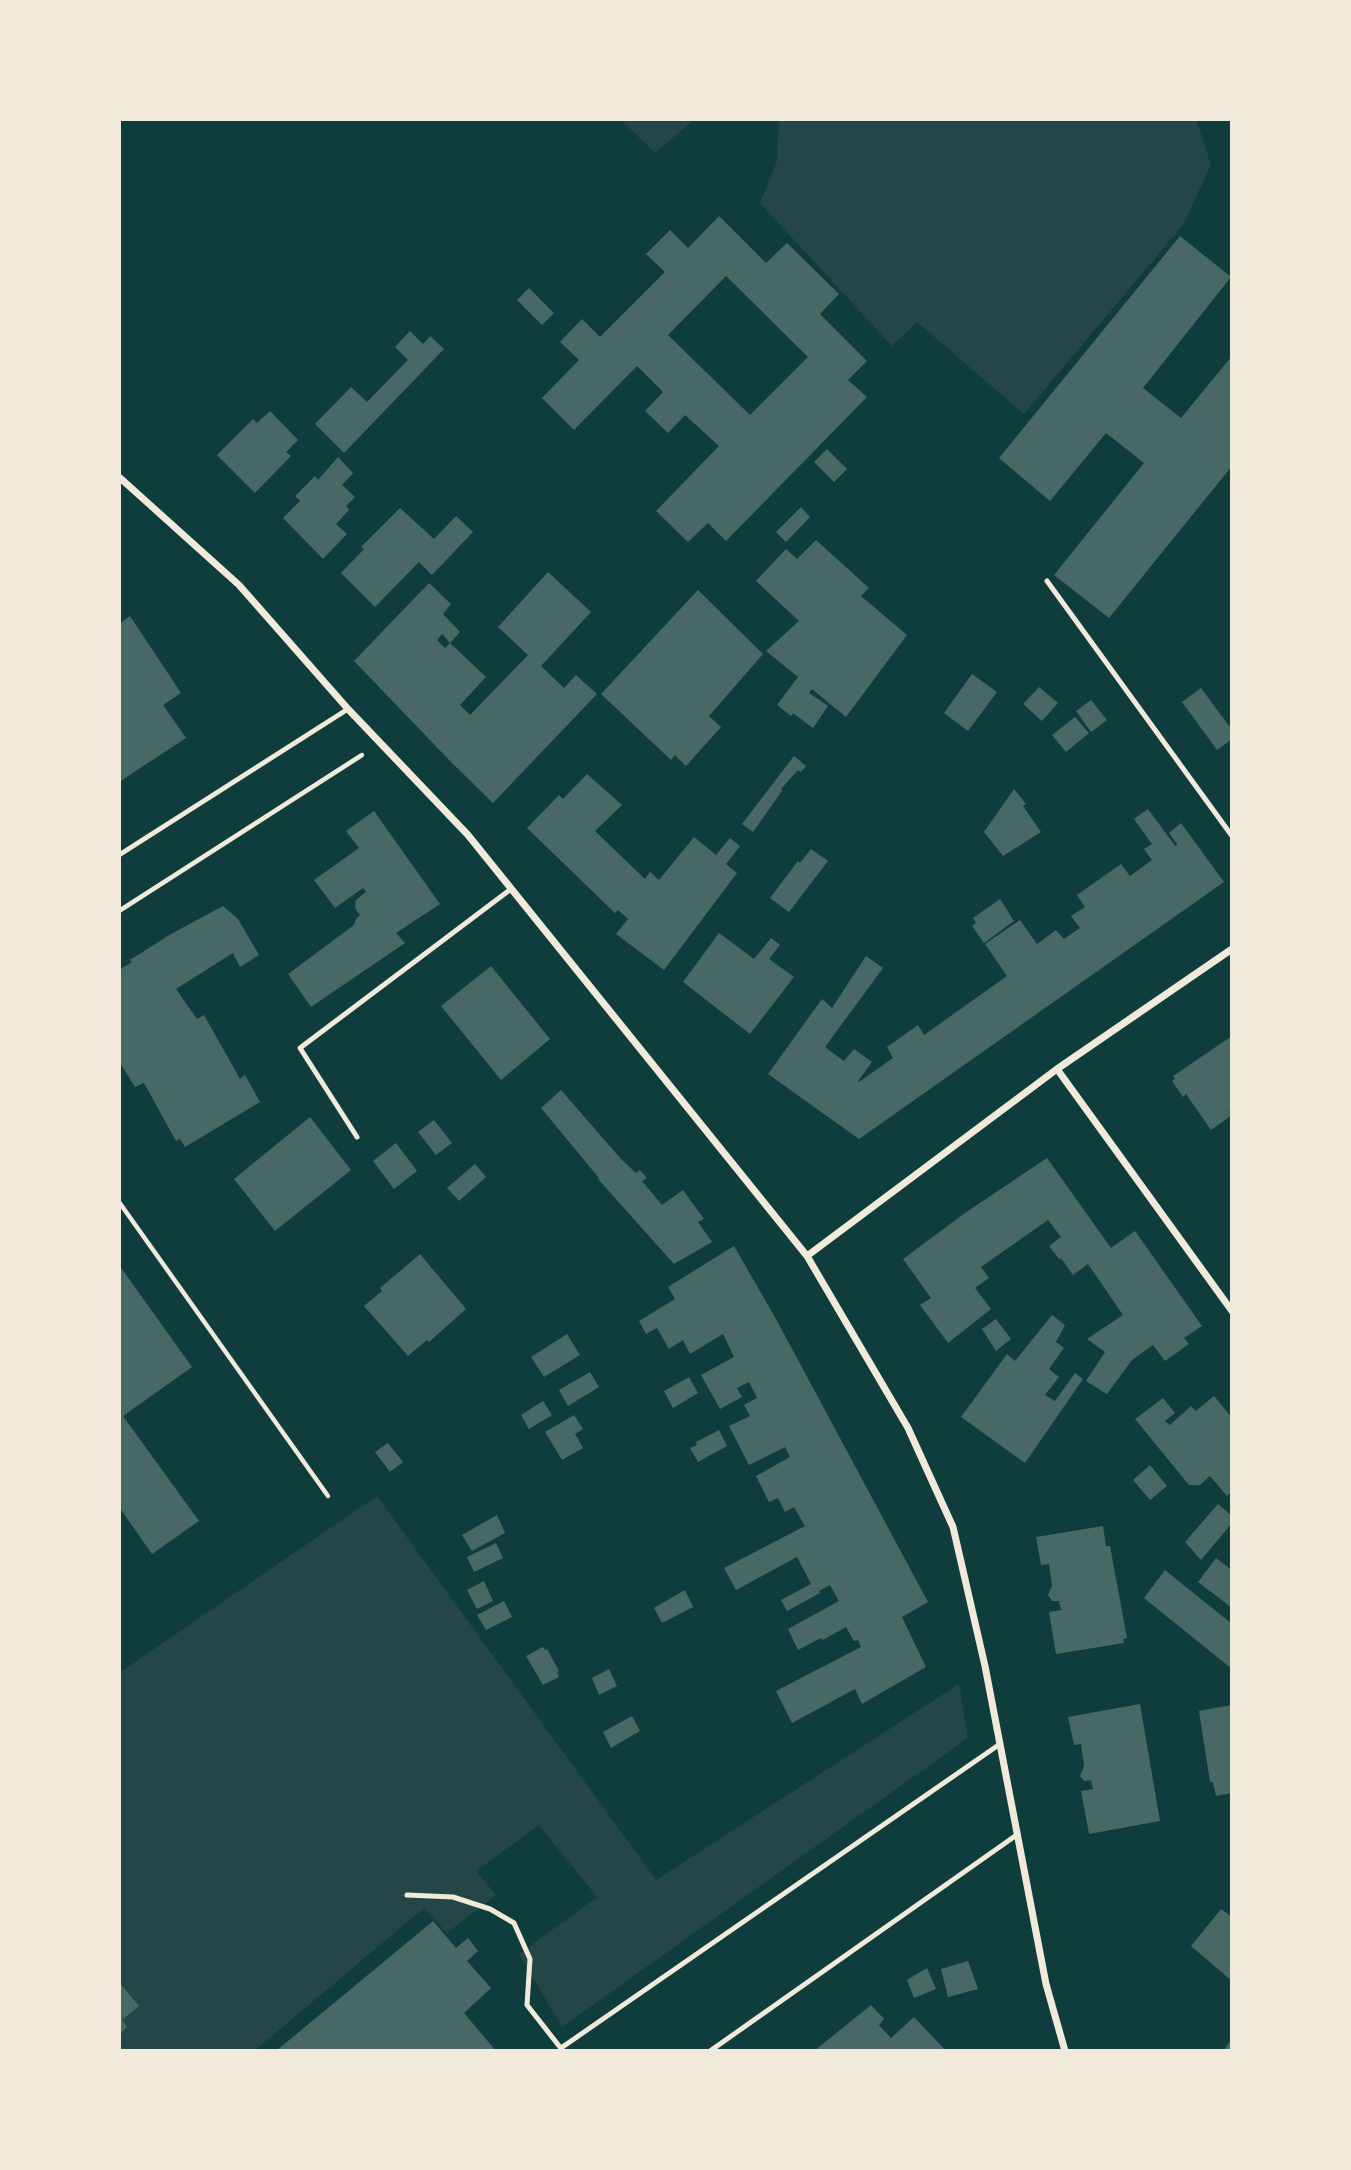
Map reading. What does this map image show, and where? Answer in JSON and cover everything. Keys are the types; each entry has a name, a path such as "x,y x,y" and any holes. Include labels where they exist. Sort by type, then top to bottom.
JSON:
{"street":[{"path":"119,477 239,585 348,709 468,835 807,1256 908,1428 953,1527 985,1666 1046,1984 1065,2051"},
{"path":"807,1256 1057,1069 1232,949"},
{"path":"1057,1069 1232,1311"}],"lane":[{"path":"1047,581 1232,836"},
{"path":"119,855 348,709"},
{"path":"357,1137 300,1048 511,889"},
{"path":"407,1895 453,1897 490,1909 514,1923 530,1959 527,2006 562,2050 1000,1745"},
{"path":"710,2051 1018,1834"}],"path":[{"path":"119,911 380,743"},
{"path":"119,1202 328,1496"}],"shaded area":[{"path":"620,119 695,119 655,153"},
{"path":"779,119 1196,119 1211,165 1183,225 1024,414 917,322 892,346 760,203 777,161"},
{"path":"377,1496 656,1880 959,1684 968,1738 562,2027 519,1954 597,1897 539,1825 476,1871 496,1895 447,1933 424,1908 254,2051 119,2051 119,1673"}],"building":[{"path":"719,216 766,263 787,243 839,294 820,314 867,361 848,380 867,397 726,541 708,523 688,542 656,511 719,446 685,415 668,433 645,411 663,392 637,366 574,430 542,398 579,360 560,342 582,319 600,337 665,272 646,254 670,230 688,248","holes":["726,276 808,357 750,415 668,335"]},
{"path":"1180,236 1231,277 1143,388 1181,418 1232,356 1232,466 1109,618 1054,575 1144,463 1106,433 1050,501 999,458"},
{"path":"529,288 554,313 542,325 517,300"},
{"path":"410,331 423,344 430,336 444,349 344,453 315,424 351,387 367,402 408,360 395,347"},
{"path":"270,411 298,440 286,452 291,456 255,493 217,455 253,419 257,423"},
{"path":"827,449 847,469 834,482 814,462"},
{"path":"338,457 353,473 342,485 355,497 346,506 349,510 336,524 347,534 323,559 283,518 300,501 295,496 315,476 318,480"},
{"path":"801,507 810,517 786,542 776,532"},
{"path":"400,508 434,539 456,516 473,532 432,575 419,562 375,607 341,573 364,549 361,547"},
{"path":"816,540 869,588 861,596 907,635 846,717 812,689 809,693 828,706 813,728 777,705 798,677 766,651 799,621 756,581 786,549 797,559"},
{"path":"548,572 591,612 541,666 564,688 576,675 597,694 493,803 354,661 429,583 451,604 443,614 460,632 450,643 486,677 460,705 470,715 528,655 498,627","holes":["442,634 450,643 445,648 437,640"]},
{"path":"698,590 763,654 709,716 721,727 686,766 675,755 671,760 601,694"},
{"path":"130,616 181,693 163,705 186,738 119,782 119,624"},
{"path":"972,674 997,692 968,731 944,713"},
{"path":"1039,687 1058,703 1042,721 1023,704"},
{"path":"1201,688 1232,730 1232,739 1217,750 1182,702"},
{"path":"1091,700 1107,720 1091,732 1076,711"},
{"path":"1075,717 1089,733 1066,752 1052,735"},
{"path":"794,756 806,766 801,772 798,770 781,789 753,832 742,824"},
{"path":"587,774 622,805 595,831 645,879 650,872 659,880 694,837 716,855 730,838 740,846 726,864 737,873 664,970 616,934 628,919 618,910 615,913 527,828 559,795 563,799"},
{"path":"1014,789 1026,804 1023,806 1041,832 1003,856 984,832"},
{"path":"1148,809 1176,847 1177,844 1169,833 1181,823 1224,882 859,1139 768,1074 822,999 832,1008 866,956 883,968 825,1047 844,1061 854,1049 872,1062 859,1082 893,1058 887,1047 918,1025 924,1035 1007,976 985,944 1020,920 1037,944 1056,930 1064,939 1080,928 1071,916 1085,907 1077,895 1121,864 1130,876 1152,860 1144,849 1152,844 1134,819"},
{"path":"374,811 440,904 396,933 405,943 311,1007 288,974 354,925 360,915 355,908 356,900 366,892 363,888 335,908 314,880 359,848 346,831"},
{"path":"811,849 828,861 789,912 770,898 798,861 800,863"},
{"path":"1000,899 1014,921 984,943 972,926 976,923 973,918"},
{"path":"223,906 238,919 259,955 240,967 233,953 176,989 197,1019 204,1015 240,1079 245,1075 260,1102 185,1147 180,1139 176,1141 144,1083 135,1087 119,1061 119,970 171,934"},
{"path":"719,933 754,959 771,938 780,945 769,959 794,977 750,1034 683,982"},
{"path":"491,966 550,1039 501,1080 441,1006"},
{"path":"1232,1036 1232,1109 1229,1111 1232,1115 1211,1130 1186,1094 1183,1097 1172,1081 1175,1079 1173,1076"},
{"path":"561,1090 621,1159 636,1173 640,1170 647,1178 642,1181 662,1205 683,1190 704,1219 698,1222 712,1242 674,1264 598,1179 541,1108"},
{"path":"310,1117 351,1170 275,1231 234,1179"},
{"path":"434,1120 452,1143 436,1155 418,1132"},
{"path":"396,1143 417,1171 394,1189 373,1161"},
{"path":"1047,1158 1111,1248 1135,1231 1202,1326 1184,1338 1189,1344 1165,1361 1153,1345 1132,1360 1107,1394 1086,1381 1105,1352 1087,1339 1123,1315 1088,1264 1073,1275 1061,1258 1059,1259 1049,1246 1061,1237 1048,1220 981,1267 989,1278 975,1288 991,1309 948,1343 920,1305 931,1298 903,1259"},
{"path":"475,1164 486,1177 459,1201 447,1188"},
{"path":"734,1246 928,1602 902,1617 926,1667 862,1704 855,1689 792,1723 776,1691 861,1647 846,1627 798,1650 788,1629 839,1601 830,1585 787,1611 781,1600 811,1584 797,1557 736,1590 724,1568 805,1526 794,1507 785,1512 778,1498 769,1502 756,1476 790,1457 785,1447 749,1465 729,1426 750,1416 744,1405 757,1398 749,1382 737,1388 742,1397 720,1409 701,1375 734,1357 723,1334 690,1354 683,1340 669,1349 657,1328 646,1334 639,1321 675,1299 668,1287"},
{"path":"420,1254 466,1309 429,1342 427,1340 408,1356 364,1306 382,1291 380,1288"},
{"path":"119,1265 192,1367 123,1416 199,1521 152,1554 119,1507"},
{"path":"1052,1315 1065,1325 1056,1342 1064,1348 1049,1369 1059,1377 1045,1395 1055,1401 1075,1373 1083,1379 1025,1463 961,1417 1007,1354 1015,1361"},
{"path":"996,1319 1011,1339 996,1351 982,1329"},
{"path":"567,1334 580,1355 544,1377 531,1357"},
{"path":"590,1372 599,1387 568,1406 559,1390"},
{"path":"689,1377 698,1393 673,1408 664,1391"},
{"path":"1214,1396 1232,1418 1232,1492 1227,1496 1210,1476 1200,1485 1189,1485 1135,1419 1163,1398 1175,1413 1165,1421 1170,1425 1191,1406 1196,1411"},
{"path":"543,1401 552,1415 529,1429 521,1415"},
{"path":"574,1415 583,1429 575,1434 583,1448 562,1460 545,1432"},
{"path":"719,1430 727,1446 698,1462 690,1448"},
{"path":"388,1443 403,1462 390,1472 375,1452"},
{"path":"1150,1465 1167,1486 1150,1500 1133,1480"},
{"path":"1218,1504 1232,1516 1232,1523 1201,1560 1185,1542"},
{"path":"497,1515 505,1533 472,1551 462,1535"},
{"path":"1103,1526 1106,1546 1110,1546 1127,1638 1123,1639 1124,1643 1056,1654 1049,1612 1061,1610 1059,1601 1052,1601 1048,1595 1052,1586 1049,1564 1041,1565 1036,1537"},
{"path":"496,1543 503,1558 474,1572 467,1557"},
{"path":"1216,1558 1232,1570 1232,1608 1198,1582"},
{"path":"1165,1570 1232,1624 1232,1669 1144,1598"},
{"path":"484,1581 493,1601 477,1609 467,1590"},
{"path":"685,1590 693,1607 662,1623 654,1608"},
{"path":"504,1601 512,1617 486,1630 477,1615"},
{"path":"543,1647 547,1649 559,1671 559,1677 543,1685 526,1656"},
{"path":"609,1669 617,1686 599,1695 592,1678"},
{"path":"1140,1704 1160,1821 1089,1834 1081,1791 1093,1789 1091,1780 1084,1781 1080,1776 1084,1766 1081,1744 1074,1745 1068,1717"},
{"path":"1232,1705 1232,1793 1216,1796 1213,1782 1210,1782 1199,1711"},
{"path":"632,1716 640,1731 611,1748 603,1732"},
{"path":"1221,1909 1232,1917 1232,1981 1191,1946"},
{"path":"433,1921 456,1948 468,1938 478,1951 467,1961 491,1988 464,2013 496,2051 276,2051"},
{"path":"968,1961 978,1989 948,1997 941,1969"},
{"path":"927,1968 936,1989 914,1998 907,1980"},
{"path":"119,1982 139,2006 122,2020 127,2027 119,2035"},
{"path":"871,2005 884,2019 879,2025 891,2038 914,2017 946,2051 814,2051"},
{"path":"1232,2039 1232,2051 1223,2051"}]}
